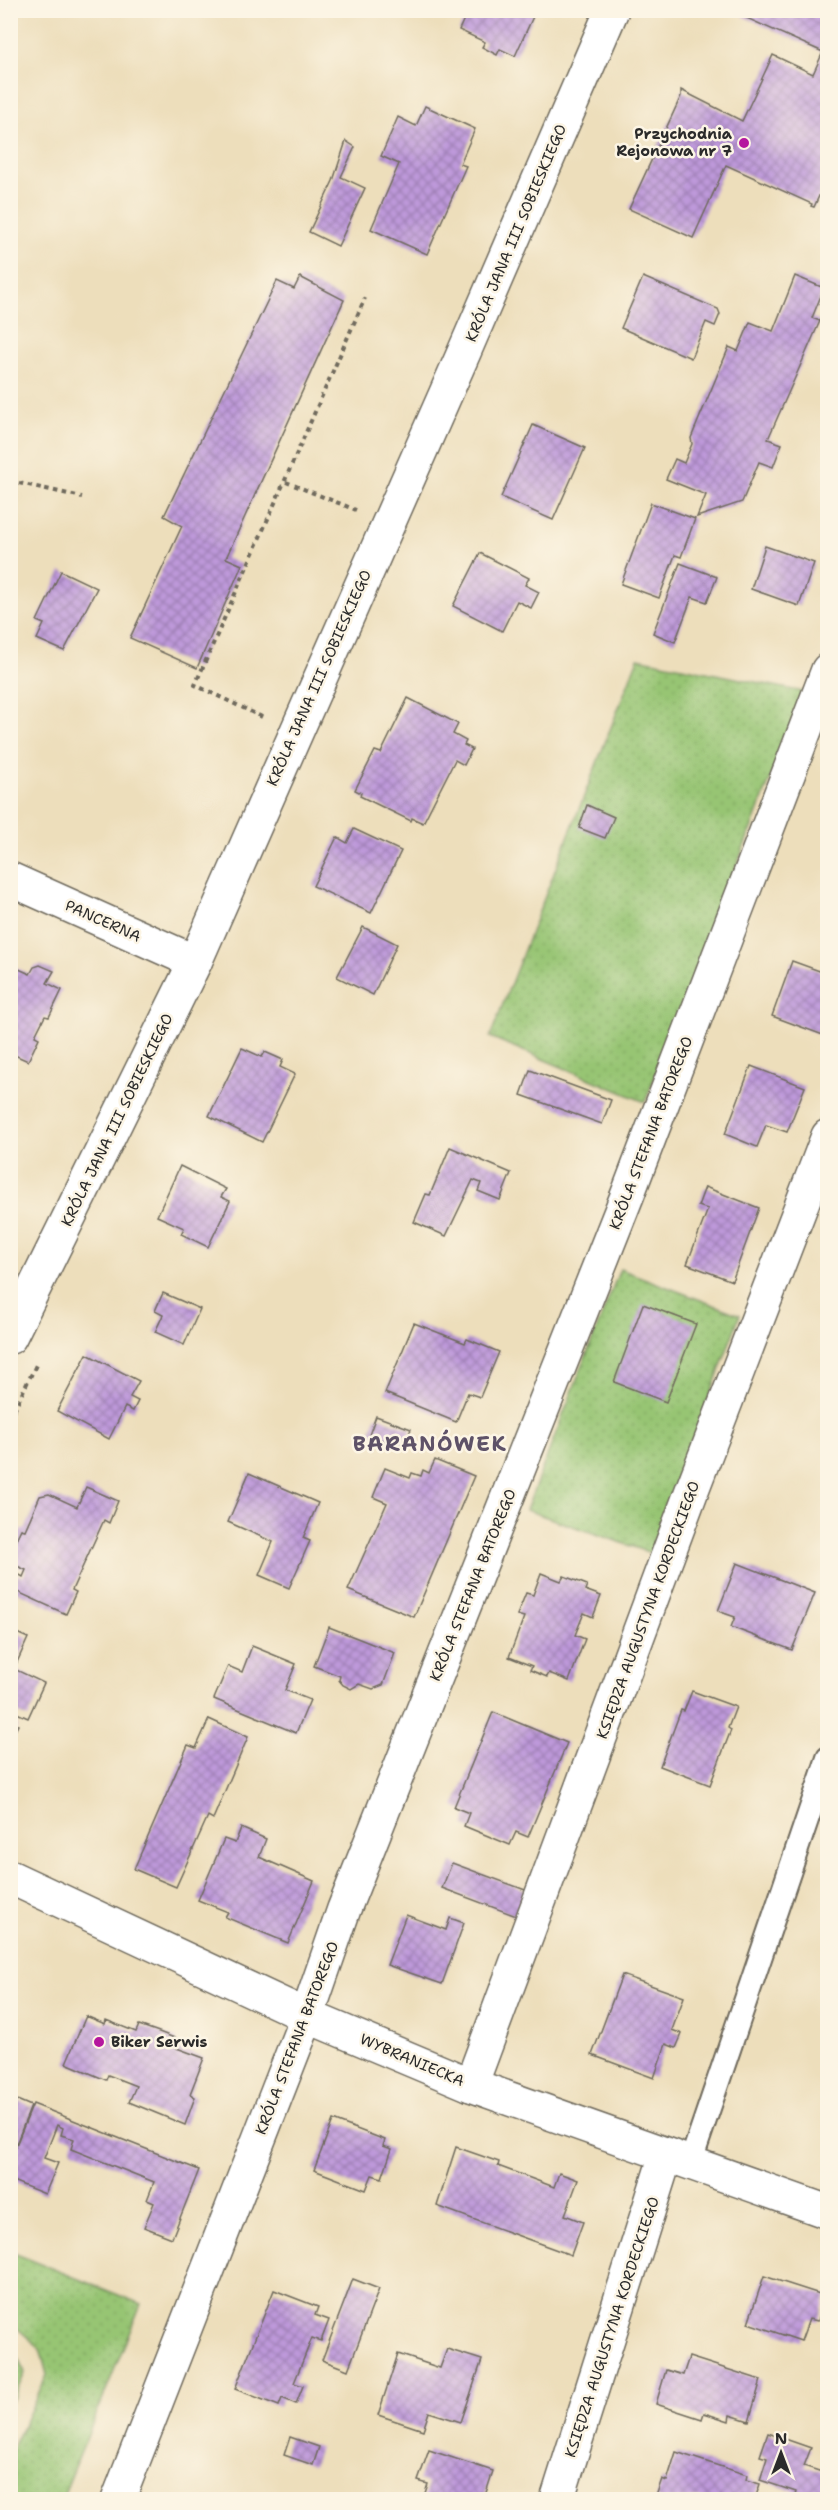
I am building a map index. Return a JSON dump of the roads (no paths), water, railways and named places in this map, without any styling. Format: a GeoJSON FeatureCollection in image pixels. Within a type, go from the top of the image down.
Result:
{"type":"FeatureCollection","features":[{"type":"Feature","properties":{"kind":"street","name":"KRÓLA JANA III SOBIESKIEGO"},"geometry":{"type":"LineString","coordinates":[[10,1337],[195,962],[470,339],[612,10]]}},
{"type":"Feature","properties":{"kind":"street","name":"KRÓLA STEFANA BATOREGO"},"geometry":{"type":"LineString","coordinates":[[118,2499],[307,2016],[345,1909],[631,1185],[828,670]]}},
{"type":"Feature","properties":{"kind":"street","name":"PANCERNA"},"geometry":{"type":"LineString","coordinates":[[10,879],[195,962]]}},
{"type":"Feature","properties":{"kind":"street","name":"KSIĘDZA AUGUSTYNA KORDECKIEGO"},"geometry":{"type":"LineString","coordinates":[[471,2085],[692,1490],[828,1136]]}},
{"type":"Feature","properties":{"kind":"street","name":"WYBRANIECKA"},"geometry":{"type":"LineString","coordinates":[[10,1877],[307,2016],[471,2085],[828,2212]]}},
{"type":"Feature","properties":{"kind":"street","name":"KSIĘDZA AUGUSTYNA KORDECKIEGO"},"geometry":{"type":"LineString","coordinates":[[557,2499],[678,2160]]}},
{"type":"Feature","properties":{"kind":"lane"},"geometry":{"type":"LineString","coordinates":[[678,2160],[828,1758]]}},
{"type":"Feature","properties":{"kind":"place","name":"Przychodnia Rejonowa nr 7"},"geometry":{"type":"Point","coordinates":[744,143]}},
{"type":"Feature","properties":{"kind":"place","name":"Biker Serwis"},"geometry":{"type":"Point","coordinates":[99,2042]}},
{"type":"Feature","properties":{"kind":"district","name":"BARANÓWEK"},"geometry":{"type":"Point","coordinates":[430,1444]}}]}
